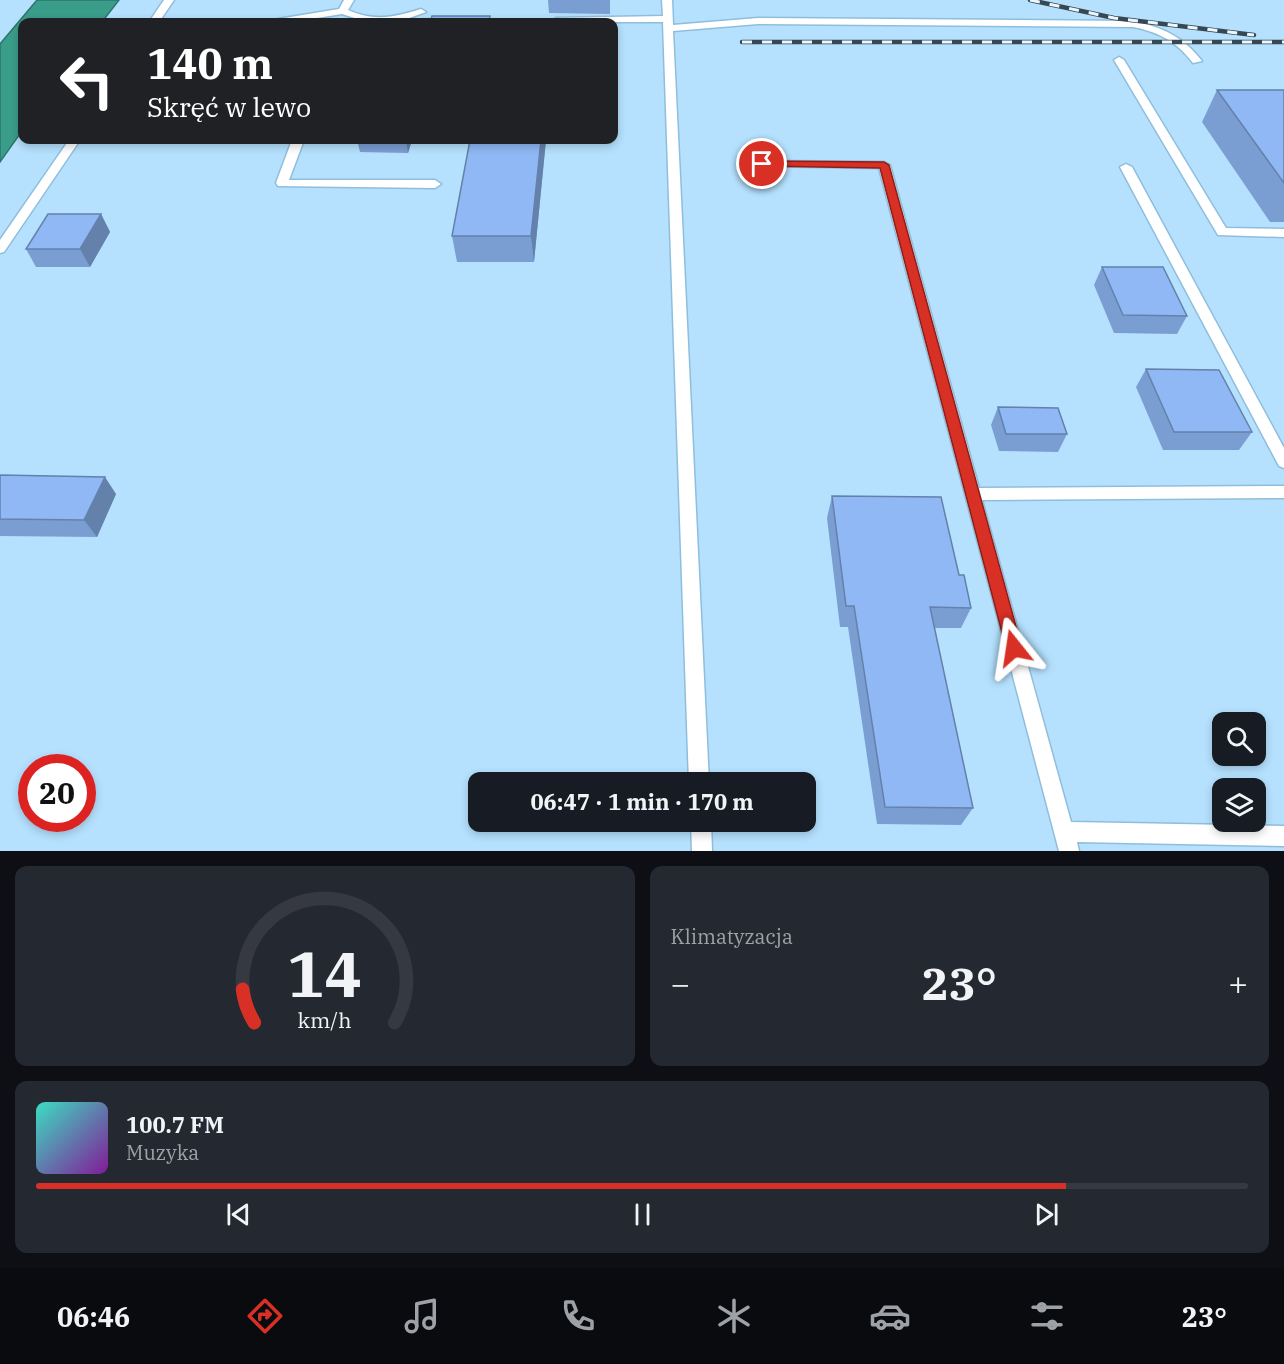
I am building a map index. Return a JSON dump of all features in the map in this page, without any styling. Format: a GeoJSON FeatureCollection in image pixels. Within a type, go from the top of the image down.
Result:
{"type":"FeatureCollection","features":[{"type":"Feature","properties":{"kind":"lane"},"geometry":{"type":"LineString","coordinates":[[157,18],[169,0]]}},
{"type":"Feature","properties":{"kind":"lane"},"geometry":{"type":"LineString","coordinates":[[343,11],[349,0]]}},
{"type":"Feature","properties":{"kind":"lane"},"geometry":{"type":"LineString","coordinates":[[667,0],[699,772]]}},
{"type":"Feature","properties":{"kind":"lane"},"geometry":{"type":"LineString","coordinates":[[407,18],[422,7],[418,18]]}},
{"type":"Feature","properties":{"kind":"lane"},"geometry":{"type":"LineString","coordinates":[[302,18],[343,11],[354,18]]}},
{"type":"Feature","properties":{"kind":"lane"},"geometry":{"type":"LineString","coordinates":[[618,22],[1133,24],[1156,28],[1177,38],[1197,61]]}},
{"type":"Feature","properties":{"kind":"lane"},"geometry":{"type":"LineString","coordinates":[[1119,60],[1222,232],[1284,232]]}},
{"type":"Feature","properties":{"kind":"lane"},"geometry":{"type":"LineString","coordinates":[[0,249],[72,144]]}},
{"type":"Feature","properties":{"kind":"lane"},"geometry":{"type":"LineString","coordinates":[[297,144],[282,183],[435,184]]}},
{"type":"Feature","properties":{"kind":"lane"},"geometry":{"type":"LineString","coordinates":[[762,164],[884,165],[1066,842],[1284,836]]}},
{"type":"Feature","properties":{"kind":"lane"},"geometry":{"type":"LineString","coordinates":[[1126,167],[1284,462]]}},
{"type":"Feature","properties":{"kind":"lane"},"geometry":{"type":"LineString","coordinates":[[973,494],[1284,492]]}},
{"type":"Feature","properties":{"kind":"lane"},"geometry":{"type":"LineString","coordinates":[[701,832],[702,851]]}},
{"type":"Feature","properties":{"kind":"shaded area"},"geometry":{"type":"Polygon","coordinates":[[[0,0],[1284,0],[1284,851],[0,851],[0,0]]]}},
{"type":"Feature","properties":{"kind":"shaded area"},"geometry":{"type":"Polygon","coordinates":[[[37,0],[119,0],[105,18],[22,18],[37,0]]]}},
{"type":"Feature","properties":{"kind":"shaded area"},"geometry":{"type":"Polygon","coordinates":[[[18,23],[18,137],[0,162],[0,44],[18,23]]]}},
{"type":"Feature","properties":{"kind":"building"},"geometry":{"type":"Polygon","coordinates":[[[432,16],[490,16],[490,18],[431,18],[432,16]]]}},
{"type":"Feature","properties":{"kind":"building"},"geometry":{"type":"Polygon","coordinates":[[[1217,90],[1284,90],[1284,183],[1217,90]]]}},
{"type":"Feature","properties":{"kind":"building"},"geometry":{"type":"Polygon","coordinates":[[[469,144],[541,144],[531,236],[452,236],[469,144]]]}},
{"type":"Feature","properties":{"kind":"building"},"geometry":{"type":"Polygon","coordinates":[[[48,214],[101,214],[80,249],[26,249],[48,214]]]}},
{"type":"Feature","properties":{"kind":"building"},"geometry":{"type":"Polygon","coordinates":[[[1102,267],[1163,267],[1187,316],[1123,315],[1102,267]]]}},
{"type":"Feature","properties":{"kind":"building"},"geometry":{"type":"Polygon","coordinates":[[[1146,369],[1219,370],[1252,432],[1174,432],[1146,369]]]}},
{"type":"Feature","properties":{"kind":"building"},"geometry":{"type":"Polygon","coordinates":[[[998,407],[1058,408],[1067,434],[1006,434],[998,407]]]}},
{"type":"Feature","properties":{"kind":"building"},"geometry":{"type":"Polygon","coordinates":[[[0,475],[105,477],[84,520],[0,519],[0,475]]]}},
{"type":"Feature","properties":{"kind":"building"},"geometry":{"type":"Polygon","coordinates":[[[832,496],[941,497],[959,575],[964,575],[971,608],[930,607],[973,808],[885,807],[854,606],[846,606],[832,496]]]}},
{"type":"Feature","properties":{"kind":"railway"},"geometry":{"type":"LineString","coordinates":[[1030,0],[1114,18],[1254,35]]}},
{"type":"Feature","properties":{"kind":"railway"},"geometry":{"type":"LineString","coordinates":[[742,42],[1284,42]]}},
{"type":"Feature","properties":{"kind":"route"},"geometry":{"type":"LineString","coordinates":[[762,164],[884,165],[1014,648]]}}]}
